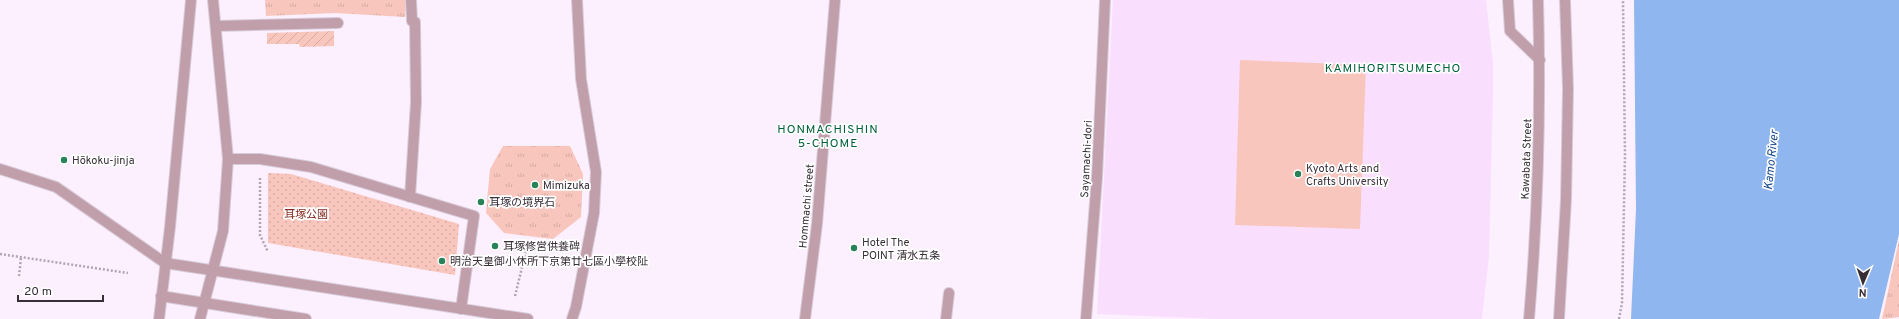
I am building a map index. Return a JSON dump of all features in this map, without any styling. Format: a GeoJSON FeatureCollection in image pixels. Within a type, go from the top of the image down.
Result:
{"type":"FeatureCollection","features":[{"type":"Feature","properties":{"kind":"street"},"geometry":{"type":"LineString","coordinates":[[159,319],[191,0]]}},
{"type":"Feature","properties":{"kind":"street"},"geometry":{"type":"LineString","coordinates":[[200,319],[223,231],[228,159],[213,0]]}},
{"type":"Feature","properties":{"kind":"street"},"geometry":{"type":"LineString","coordinates":[[410,197],[416,102],[415,22],[412,21],[411,0]]}},
{"type":"Feature","properties":{"kind":"street"},"geometry":{"type":"LineString","coordinates":[[572,319],[576,307],[594,214],[596,172],[581,79],[577,0]]}},
{"type":"Feature","properties":{"kind":"street","name":"Hommachi street"},"geometry":{"type":"LineString","coordinates":[[805,319],[817,224],[835,0]]}},
{"type":"Feature","properties":{"kind":"street","name":"Sayamachi-dori"},"geometry":{"type":"LineString","coordinates":[[1086,319],[1097,177],[1105,0]]}},
{"type":"Feature","properties":{"kind":"street"},"geometry":{"type":"LineString","coordinates":[[1508,0],[1510,31],[1540,60]]}},
{"type":"Feature","properties":{"kind":"street","name":"Kawabata Street"},"geometry":{"type":"LineString","coordinates":[[1530,319],[1534,261],[1540,60],[1538,0]]}},
{"type":"Feature","properties":{"kind":"street"},"geometry":{"type":"LineString","coordinates":[[1559,319],[1566,200],[1568,89],[1565,0]]}},
{"type":"Feature","properties":{"kind":"street"},"geometry":{"type":"LineString","coordinates":[[216,26],[338,23]]}},
{"type":"Feature","properties":{"kind":"street"},"geometry":{"type":"LineString","coordinates":[[228,159],[260,159],[311,167],[474,216],[461,309]]}},
{"type":"Feature","properties":{"kind":"street"},"geometry":{"type":"LineString","coordinates":[[0,170],[56,187],[165,262],[528,319]]}},
{"type":"Feature","properties":{"kind":"street"},"geometry":{"type":"LineString","coordinates":[[946,319],[949,293]]}},
{"type":"Feature","properties":{"kind":"street"},"geometry":{"type":"LineString","coordinates":[[162,296],[306,319]]}},
{"type":"Feature","properties":{"kind":"path"},"geometry":{"type":"LineString","coordinates":[[1619,319],[1622,303],[1625,155],[1623,0]]}},
{"type":"Feature","properties":{"kind":"path"},"geometry":{"type":"LineString","coordinates":[[260,159],[260,234],[268,252]]}},
{"type":"Feature","properties":{"kind":"path"},"geometry":{"type":"LineString","coordinates":[[515,296],[529,239]]}},
{"type":"Feature","properties":{"kind":"path"},"geometry":{"type":"LineString","coordinates":[[0,254],[128,273]]}},
{"type":"Feature","properties":{"kind":"path"},"geometry":{"type":"LineString","coordinates":[[19,276],[21,258]]}},
{"type":"Feature","properties":{"kind":"shaded area","name":"Kyoto Arts and Crafts University"},"geometry":{"type":"Polygon","coordinates":[[[1113,0],[1486,0],[1493,63],[1493,92],[1489,256],[1482,319],[1221,319],[1097,314],[1113,0]]]}},
{"type":"Feature","properties":{"kind":"green space"},"geometry":{"type":"Polygon","coordinates":[[[265,0],[406,0],[405,17],[335,13],[266,16],[265,0]]]}},
{"type":"Feature","properties":{"kind":"green space"},"geometry":{"type":"Polygon","coordinates":[[[334,31],[334,46],[300,47],[299,44],[267,44],[267,33],[334,31]]]}},
{"type":"Feature","properties":{"kind":"green space"},"geometry":{"type":"Polygon","coordinates":[[[1240,60],[1366,65],[1360,229],[1235,225],[1240,60]]]}},
{"type":"Feature","properties":{"kind":"green space"},"geometry":{"type":"Polygon","coordinates":[[[503,146],[570,146],[583,174],[581,217],[553,239],[504,233],[486,213],[490,169],[503,146]]]}},
{"type":"Feature","properties":{"kind":"green space","name":"耳塚公園"},"geometry":{"type":"Polygon","coordinates":[[[268,173],[291,174],[459,224],[455,275],[268,243],[268,173]]]}},
{"type":"Feature","properties":{"kind":"green space"},"geometry":{"type":"Polygon","coordinates":[[[1899,240],[1899,317],[1882,319],[1899,240]]]}},
{"type":"Feature","properties":{"kind":"water","name":"Kamo River"},"geometry":{"type":"Polygon","coordinates":[[[1634,0],[1899,0],[1899,234],[1879,319],[1631,319],[1636,209],[1634,0]]]}},
{"type":"Feature","properties":{"kind":"place","name":"Hōkoku-jinja"},"geometry":{"type":"Point","coordinates":[64,160]}},
{"type":"Feature","properties":{"kind":"place","name":"Kyoto Arts and Crafts University"},"geometry":{"type":"Point","coordinates":[1298,174]}},
{"type":"Feature","properties":{"kind":"place","name":"Mimizuka"},"geometry":{"type":"Point","coordinates":[535,185]}},
{"type":"Feature","properties":{"kind":"place","name":"耳塚の境界石"},"geometry":{"type":"Point","coordinates":[481,202]}},
{"type":"Feature","properties":{"kind":"place","name":"耳塚修営供養碑"},"geometry":{"type":"Point","coordinates":[495,246]}},
{"type":"Feature","properties":{"kind":"place","name":"Hotel The POINT 清水五条"},"geometry":{"type":"Point","coordinates":[854,248]}},
{"type":"Feature","properties":{"kind":"place","name":"明治天皇御小休所下京第廿七區小學校阯"},"geometry":{"type":"Point","coordinates":[442,261]}},
{"type":"Feature","properties":{"kind":"district","name":"KAMIHORITSUMECHO"},"geometry":{"type":"Point","coordinates":[1393,68]}},
{"type":"Feature","properties":{"kind":"district","name":"HONMACHISHIN 5-CHOME"},"geometry":{"type":"Point","coordinates":[828,136]}}]}
